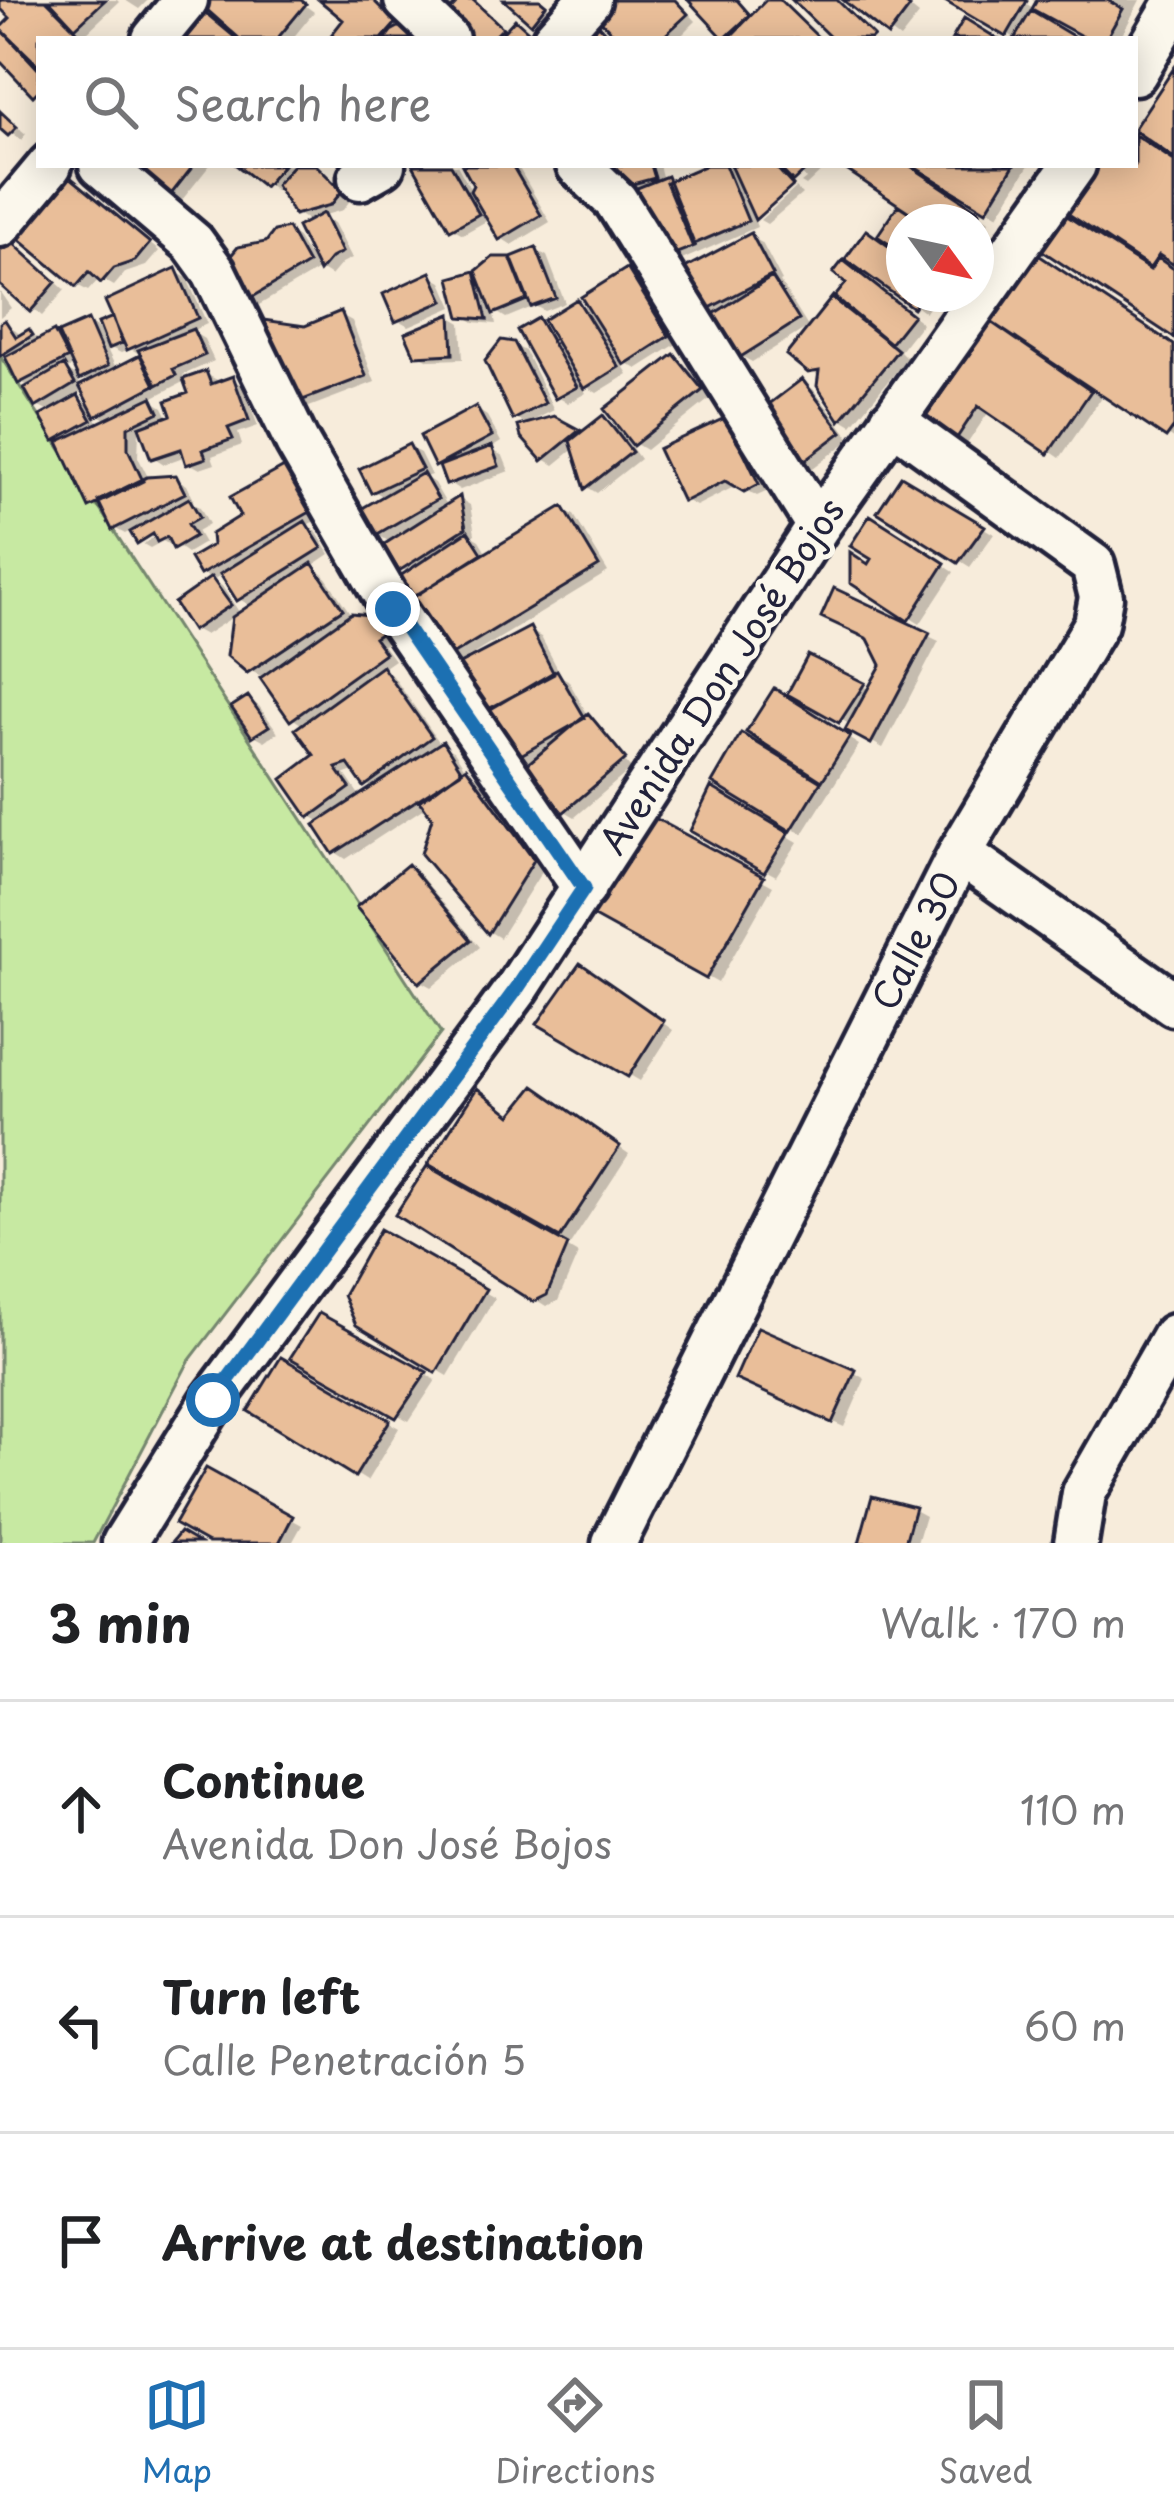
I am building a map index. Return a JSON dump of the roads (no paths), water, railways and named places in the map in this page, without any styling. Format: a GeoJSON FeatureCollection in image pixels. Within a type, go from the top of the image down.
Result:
{"type":"FeatureCollection","features":[{"type":"Feature","properties":{"kind":"street"},"geometry":{"type":"LineString","coordinates":[[157,36],[187,0]]}},
{"type":"Feature","properties":{"kind":"street"},"geometry":{"type":"LineString","coordinates":[[406,0],[444,36]]}},
{"type":"Feature","properties":{"kind":"street"},"geometry":{"type":"LineString","coordinates":[[557,36],[589,0]]}},
{"type":"Feature","properties":{"kind":"street"},"geometry":{"type":"LineString","coordinates":[[1138,68],[1174,7]]}},
{"type":"Feature","properties":{"kind":"street"},"geometry":{"type":"LineString","coordinates":[[0,225],[48,168]]}},
{"type":"Feature","properties":{"kind":"street"},"geometry":{"type":"LineString","coordinates":[[105,168],[193,243],[214,272],[297,442],[393,609],[584,888]]}},
{"type":"Feature","properties":{"kind":"street"},"geometry":{"type":"LineString","coordinates":[[581,168],[616,201],[818,526]]}},
{"type":"Feature","properties":{"kind":"street","name":"Avenida Don José Bojos"},"geometry":{"type":"LineString","coordinates":[[124,1543],[213,1400],[518,987],[818,526],[1072,168]]}},
{"type":"Feature","properties":{"kind":"street","name":"Calle 30"},"geometry":{"type":"LineString","coordinates":[[614,1543],[960,854],[1096,624],[1101,597],[1093,565],[892,420]]}},
{"type":"Feature","properties":{"kind":"street"},"geometry":{"type":"LineString","coordinates":[[960,854],[1174,1004]]}},
{"type":"Feature","properties":{"kind":"street"},"geometry":{"type":"LineString","coordinates":[[1076,1543],[1084,1493],[1174,1336]]}}]}
